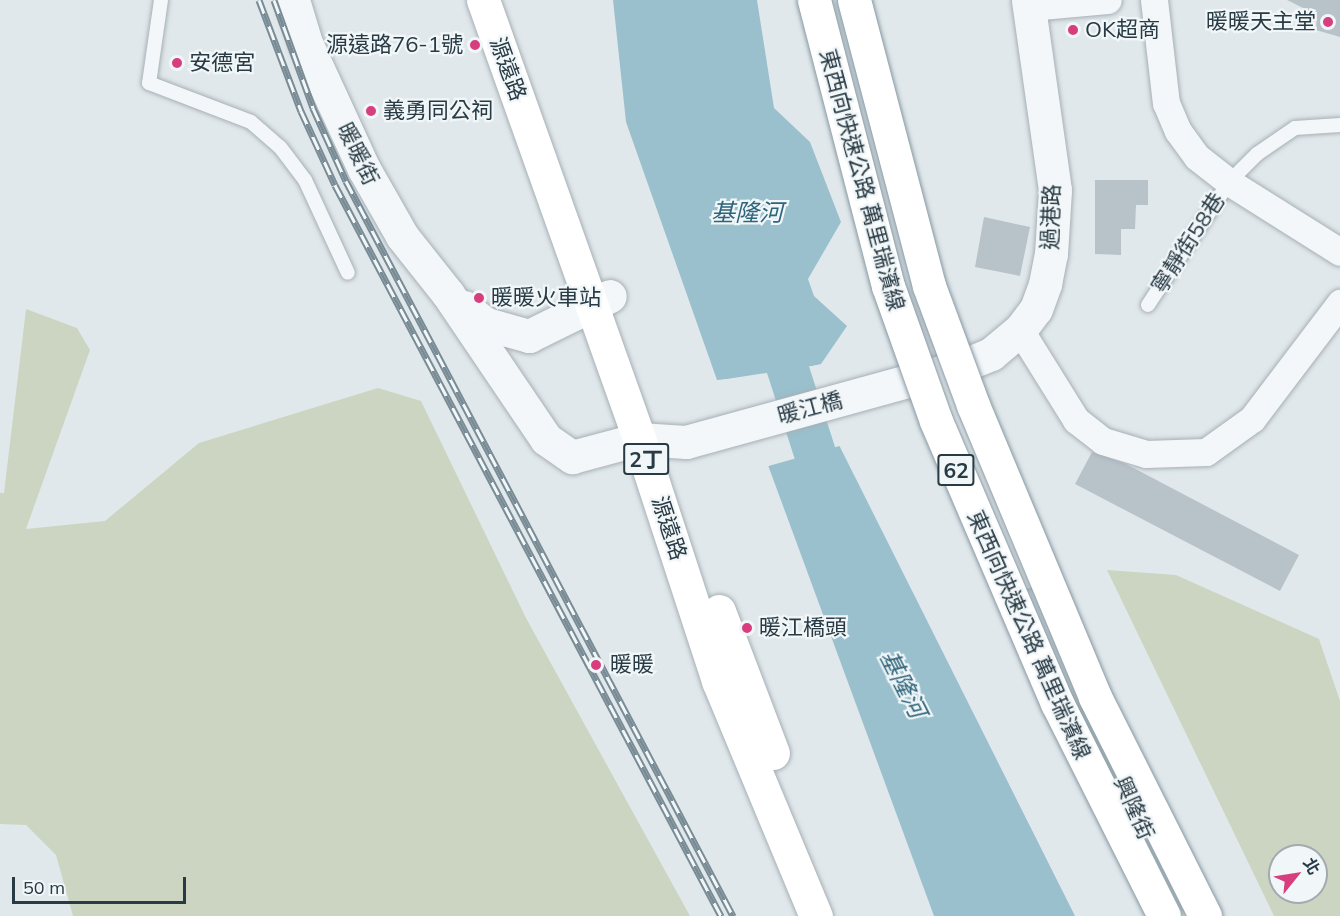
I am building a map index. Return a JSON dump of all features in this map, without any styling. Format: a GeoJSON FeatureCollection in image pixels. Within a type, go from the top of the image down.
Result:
{"type":"FeatureCollection","features":[{"type":"Feature","properties":{"kind":"main road","name":"源遠路"},"geometry":{"type":"LineString","coordinates":[[483,0],[601,300],[662,440],[741,675],[840,916]]}},
{"type":"Feature","properties":{"kind":"main road","name":"源遠路"},"geometry":{"type":"LineString","coordinates":[[507,0],[601,300]]}},
{"type":"Feature","properties":{"kind":"main road","name":"東西向快速公路 萬里瑞濱線"},"geometry":{"type":"LineString","coordinates":[[814,0],[888,286],[936,421],[1057,704],[1164,916]]}},
{"type":"Feature","properties":{"kind":"main road","name":"東西向快速公路 萬里瑞濱線"},"geometry":{"type":"LineString","coordinates":[[854,0],[929,286],[973,405],[1095,697],[1205,916]]}},
{"type":"Feature","properties":{"kind":"main road","name":"源遠路"},"geometry":{"type":"LineString","coordinates":[[662,440],[718,681],[816,916]]}},
{"type":"Feature","properties":{"kind":"street","name":"暖暖街"},"geometry":{"type":"LineString","coordinates":[[293,0],[306,43],[364,169],[402,236],[447,294],[546,439],[561,452],[580,455],[662,440]]}},
{"type":"Feature","properties":{"kind":"street"},"geometry":{"type":"LineString","coordinates":[[1029,3],[1108,0]]}},
{"type":"Feature","properties":{"kind":"street"},"geometry":{"type":"LineString","coordinates":[[1155,0],[1166,103],[1178,131],[1197,157],[1229,182],[1340,252]]}},
{"type":"Feature","properties":{"kind":"street","name":"過港路"},"geometry":{"type":"LineString","coordinates":[[934,374],[991,354],[1020,330],[1036,309],[1045,284],[1051,254],[1055,190],[1029,3]]}},
{"type":"Feature","properties":{"kind":"street","name":"暖暖街"},"geometry":{"type":"LineString","coordinates":[[447,294],[486,324],[529,336],[601,300]]}},
{"type":"Feature","properties":{"kind":"street"},"geometry":{"type":"LineString","coordinates":[[1020,330],[1076,420],[1103,441],[1146,454],[1206,452],[1252,419],[1340,303]]}},
{"type":"Feature","properties":{"kind":"street","name":"暖江橋"},"geometry":{"type":"LineString","coordinates":[[662,440],[934,374]]}},
{"type":"Feature","properties":{"kind":"street","name":"興隆街"},"geometry":{"type":"LineString","coordinates":[[934,374],[1182,916]]}},
{"type":"Feature","properties":{"kind":"lane"},"geometry":{"type":"LineString","coordinates":[[161,0],[149,83],[251,122],[280,147],[305,180],[348,273]]}},
{"type":"Feature","properties":{"kind":"lane","name":"寧靜街58巷"},"geometry":{"type":"LineString","coordinates":[[1148,305],[1229,182],[1257,154],[1295,128],[1340,125]]}},
{"type":"Feature","properties":{"kind":"green space"},"geometry":{"type":"Polygon","coordinates":[[[26,309],[77,328],[90,350],[26,529],[105,521],[199,443],[378,388],[421,401],[526,618],[690,916],[73,916],[56,855],[26,825],[0,824],[0,493],[4,493],[26,309]]]}},
{"type":"Feature","properties":{"kind":"green space"},"geometry":{"type":"Polygon","coordinates":[[[1107,570],[1176,575],[1319,639],[1340,701],[1340,916],[1274,916],[1268,904],[1328,904],[1328,844],[1268,844],[1268,904],[1107,570]]]}},
{"type":"Feature","properties":{"kind":"water","name":"基隆河"},"geometry":{"type":"Polygon","coordinates":[[[613,0],[757,0],[774,108],[810,142],[841,222],[808,279],[814,296],[847,326],[821,364],[769,376],[717,380],[626,122],[613,0]]]}},
{"type":"Feature","properties":{"kind":"water"},"geometry":{"type":"Polygon","coordinates":[[[837,441],[1075,916],[934,916],[765,457],[837,441]]]}},
{"type":"Feature","properties":{"kind":"pier"},"geometry":{"type":"Polygon","coordinates":[[[825,364],[769,379],[714,381],[825,364]]]}},
{"type":"Feature","properties":{"kind":"pier"},"geometry":{"type":"Polygon","coordinates":[[[837,438],[843,445],[765,467],[762,457],[837,438]]]}},
{"type":"Feature","properties":{"kind":"building","name":"暖暖天主堂"},"geometry":{"type":"Polygon","coordinates":[[[1287,0],[1340,0],[1340,37],[1316,30],[1317,15],[1287,0]]]}},
{"type":"Feature","properties":{"kind":"building"},"geometry":{"type":"Polygon","coordinates":[[[1095,180],[1148,180],[1148,205],[1136,205],[1135,229],[1121,229],[1121,255],[1095,254],[1095,180]]]}},
{"type":"Feature","properties":{"kind":"building"},"geometry":{"type":"Polygon","coordinates":[[[984,217],[1030,227],[1020,276],[975,267],[984,217]]]}},
{"type":"Feature","properties":{"kind":"building"},"geometry":{"type":"Polygon","coordinates":[[[1092,452],[1126,464],[1299,555],[1280,591],[1075,484],[1092,452]]]}},
{"type":"Feature","properties":{"kind":"waterway","name":"基隆河"},"geometry":{"type":"LineString","coordinates":[[771,317],[830,500]]}},
{"type":"Feature","properties":{"kind":"railway"},"geometry":{"type":"LineString","coordinates":[[259,0],[301,111],[335,185],[721,916]]}},
{"type":"Feature","properties":{"kind":"railway"},"geometry":{"type":"LineString","coordinates":[[274,0],[313,108],[346,181],[733,916]]}},
{"type":"Feature","properties":{"kind":"place","name":"暖暖天主堂"},"geometry":{"type":"Point","coordinates":[1328,22]}},
{"type":"Feature","properties":{"kind":"place","name":"OK超商"},"geometry":{"type":"Point","coordinates":[1073,30]}},
{"type":"Feature","properties":{"kind":"place","name":"源遠路76-1號"},"geometry":{"type":"Point","coordinates":[475,45]}},
{"type":"Feature","properties":{"kind":"place","name":"安德宮"},"geometry":{"type":"Point","coordinates":[177,63]}},
{"type":"Feature","properties":{"kind":"place","name":"義勇同公祠"},"geometry":{"type":"Point","coordinates":[371,111]}},
{"type":"Feature","properties":{"kind":"place","name":"暖暖火車站"},"geometry":{"type":"Point","coordinates":[479,298]}},
{"type":"Feature","properties":{"kind":"place","name":"暖江橋頭"},"geometry":{"type":"Point","coordinates":[747,628]}},
{"type":"Feature","properties":{"kind":"place","name":"暖暖"},"geometry":{"type":"Point","coordinates":[596,665]}}]}
